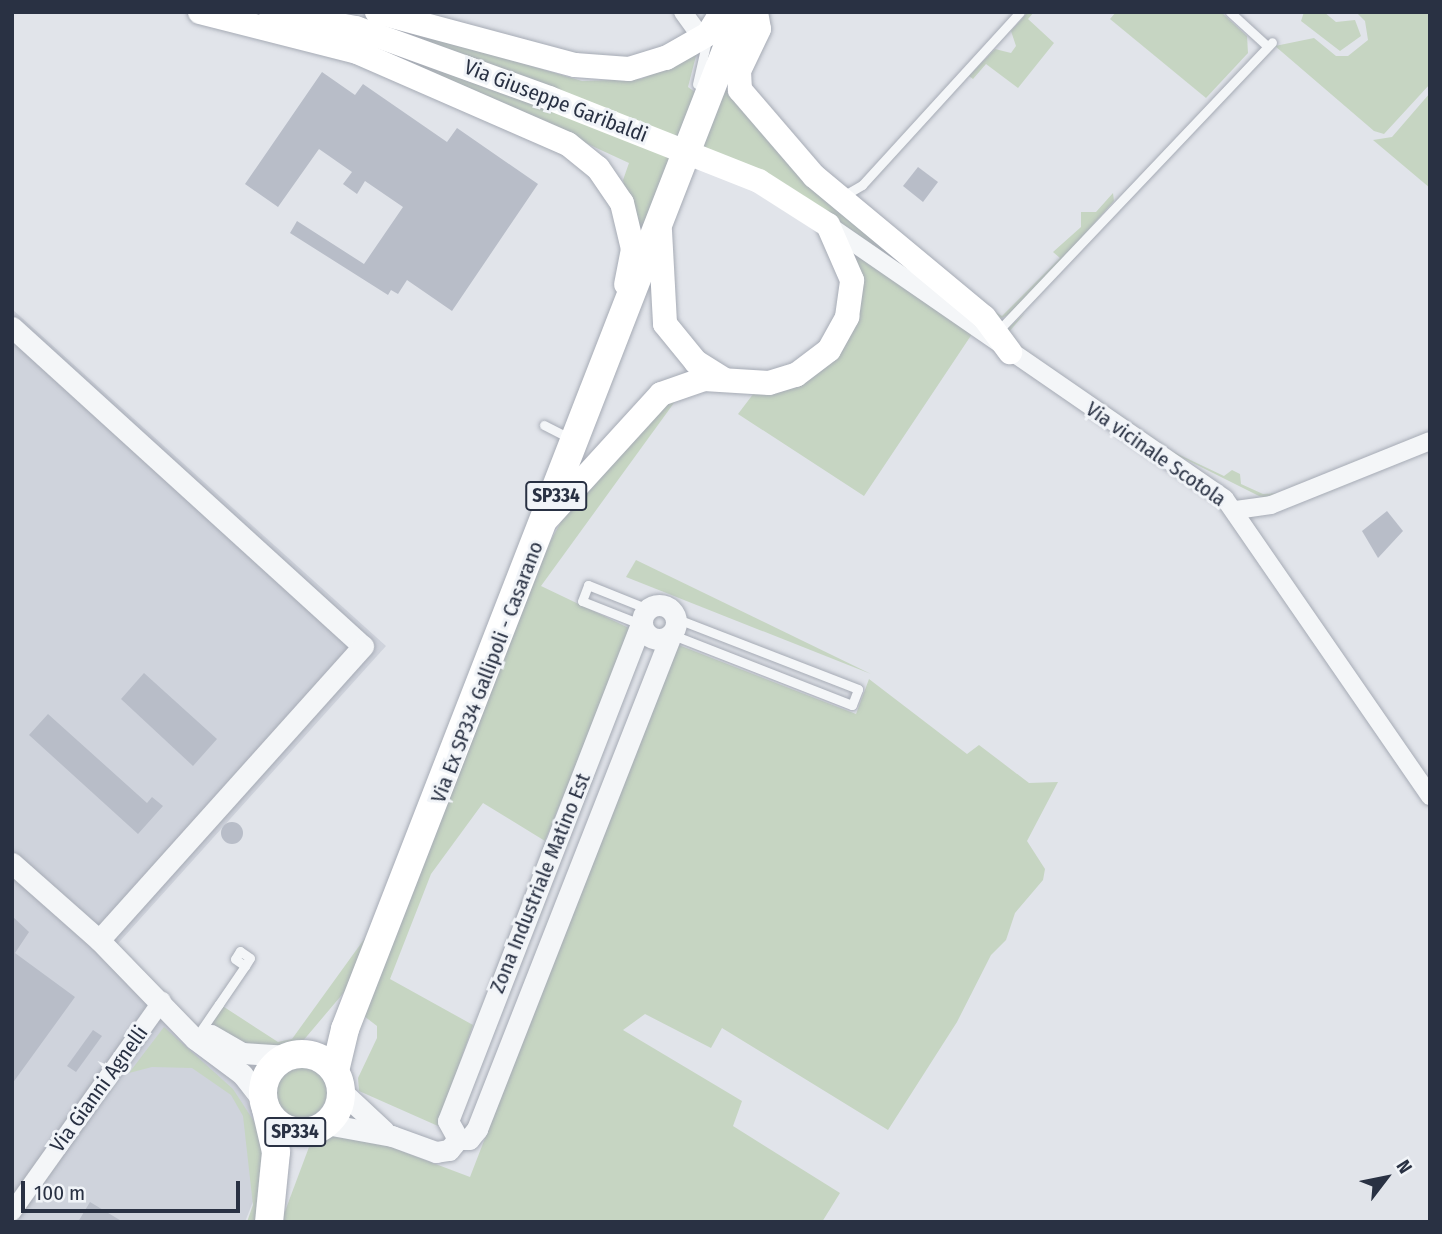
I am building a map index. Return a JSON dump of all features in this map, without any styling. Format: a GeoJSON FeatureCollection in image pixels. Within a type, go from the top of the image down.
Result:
{"type":"FeatureCollection","features":[{"type":"Feature","properties":{"kind":"main road"},"geometry":{"type":"LineString","coordinates":[[201,12],[367,56],[548,134],[588,158],[607,179],[630,228],[631,269],[617,311],[617,331]]}},
{"type":"Feature","properties":{"kind":"main road","name":"Via Giuseppe Garibaldi"},"geometry":{"type":"LineString","coordinates":[[271,12],[356,28],[549,98],[759,180],[828,225]]}},
{"type":"Feature","properties":{"kind":"main road"},"geometry":{"type":"LineString","coordinates":[[377,12],[602,69],[629,69],[666,58],[704,34],[722,12]]}},
{"type":"Feature","properties":{"kind":"main road","name":"Via Ex SP334 Gallipoli - Casarano"},"geometry":{"type":"LineString","coordinates":[[338,1081],[366,977],[547,519],[617,331],[660,230],[741,12]]}},
{"type":"Feature","properties":{"kind":"main road"},"geometry":{"type":"LineString","coordinates":[[756,12],[759,29],[739,71],[740,90],[839,199],[1004,341]]}},
{"type":"Feature","properties":{"kind":"main road"},"geometry":{"type":"LineString","coordinates":[[547,519],[660,394],[676,385],[723,379],[769,383],[796,375],[841,335],[852,280],[828,225]]}},
{"type":"Feature","properties":{"kind":"main road"},"geometry":{"type":"LineString","coordinates":[[660,230],[665,324],[696,362],[723,379]]}},
{"type":"Feature","properties":{"kind":"main road","name":"Via Ex SP334 Gallipoli - Casarano"},"geometry":{"type":"LineString","coordinates":[[293,1055],[325,1031],[366,977]]}},
{"type":"Feature","properties":{"kind":"main road"},"geometry":{"type":"LineString","coordinates":[[293,1055],[319,1057],[338,1081]]}},
{"type":"Feature","properties":{"kind":"main road","name":"SP334"},"geometry":{"type":"LineString","coordinates":[[269,1222],[276,1152],[264,1105],[266,1076],[293,1055]]}},
{"type":"Feature","properties":{"kind":"main road","name":"SP334"},"geometry":{"type":"LineString","coordinates":[[269,1222],[299,1146],[337,1111],[338,1081]]}},
{"type":"Feature","properties":{"kind":"main road","name":"SP334"},"geometry":{"type":"LineString","coordinates":[[264,1105],[284,1129],[321,1127]]}},
{"type":"Feature","properties":{"kind":"street"},"geometry":{"type":"LineString","coordinates":[[683,12],[704,34]]}},
{"type":"Feature","properties":{"kind":"street","name":"Via vicinale Scotola"},"geometry":{"type":"LineString","coordinates":[[828,225],[1004,341],[1188,471],[1236,510],[1430,796]]}},
{"type":"Feature","properties":{"kind":"street"},"geometry":{"type":"LineString","coordinates":[[12,327],[363,646],[99,940]]}},
{"type":"Feature","properties":{"kind":"street"},"geometry":{"type":"LineString","coordinates":[[1236,510],[1271,505],[1430,441]]}},
{"type":"Feature","properties":{"kind":"street"},"geometry":{"type":"LineString","coordinates":[[664,606],[673,626],[656,640],[645,616],[664,606]]}},
{"type":"Feature","properties":{"kind":"street","name":"Zona Industriale Matino Est"},"geometry":{"type":"LineString","coordinates":[[458,1139],[448,1121],[645,616]]}},
{"type":"Feature","properties":{"kind":"street","name":"Zona Industriale Matino Est"},"geometry":{"type":"LineString","coordinates":[[321,1127],[392,1136],[440,1152],[458,1139],[475,1134],[673,626]]}},
{"type":"Feature","properties":{"kind":"street"},"geometry":{"type":"LineString","coordinates":[[585,770],[612,782]]}},
{"type":"Feature","properties":{"kind":"street"},"geometry":{"type":"LineString","coordinates":[[12,863],[242,1074],[264,1105]]}},
{"type":"Feature","properties":{"kind":"street"},"geometry":{"type":"LineString","coordinates":[[500,985],[530,997]]}},
{"type":"Feature","properties":{"kind":"street","name":"Via Gianni Agnelli"},"geometry":{"type":"LineString","coordinates":[[12,1212],[164,1002]]}},
{"type":"Feature","properties":{"kind":"street"},"geometry":{"type":"LineString","coordinates":[[199,1034],[242,1053],[293,1055]]}},
{"type":"Feature","properties":{"kind":"street","name":"Zona Industriale Matino Est"},"geometry":{"type":"LineString","coordinates":[[338,1081],[392,1136]]}},
{"type":"Feature","properties":{"kind":"lane"},"geometry":{"type":"LineString","coordinates":[[839,199],[862,186],[1020,12]]}},
{"type":"Feature","properties":{"kind":"lane"},"geometry":{"type":"LineString","coordinates":[[1004,341],[1268,43],[1230,12]]}},
{"type":"Feature","properties":{"kind":"lane"},"geometry":{"type":"LineString","coordinates":[[697,84],[704,34]]}},
{"type":"Feature","properties":{"kind":"lane"},"geometry":{"type":"LineString","coordinates":[[544,425],[576,441]]}},
{"type":"Feature","properties":{"kind":"lane"},"geometry":{"type":"LineString","coordinates":[[588,585],[645,616],[582,601],[588,585]]}},
{"type":"Feature","properties":{"kind":"lane"},"geometry":{"type":"LineString","coordinates":[[673,626],[858,690],[852,705],[673,626]]}},
{"type":"Feature","properties":{"kind":"lane"},"geometry":{"type":"LineString","coordinates":[[199,1034],[245,966]]}},
{"type":"Feature","properties":{"kind":"shaded area"},"geometry":{"type":"Polygon","coordinates":[[[12,309],[386,646],[103,960],[240,1088],[259,1122],[261,1181],[245,1222],[12,1222],[12,309]]]}},
{"type":"Feature","properties":{"kind":"green space"},"geometry":{"type":"Polygon","coordinates":[[[311,12],[377,20],[582,81],[641,79],[697,52],[688,87],[699,95],[682,140],[311,12]]]}},
{"type":"Feature","properties":{"kind":"green space"},"geometry":{"type":"Polygon","coordinates":[[[1028,12],[1034,12],[1028,19],[1054,43],[1018,88],[986,64],[973,79],[969,76],[995,49],[1011,53],[1016,46],[1011,31],[1028,12]]]}},
{"type":"Feature","properties":{"kind":"green space"},"geometry":{"type":"Polygon","coordinates":[[[1116,12],[1221,12],[1247,36],[1248,53],[1206,98],[1110,19],[1116,12]]]}},
{"type":"Feature","properties":{"kind":"green space"},"geometry":{"type":"Polygon","coordinates":[[[1304,12],[1324,12],[1336,22],[1355,20],[1361,36],[1340,51],[1301,21],[1304,12]]]}},
{"type":"Feature","properties":{"kind":"green space"},"geometry":{"type":"Polygon","coordinates":[[[1356,12],[1430,12],[1430,84],[1384,134],[1374,131],[1275,46],[1314,38],[1336,56],[1348,56],[1368,40],[1365,21],[1356,12]]]}},
{"type":"Feature","properties":{"kind":"green space"},"geometry":{"type":"Polygon","coordinates":[[[343,31],[676,154],[640,253],[623,180],[629,163],[343,31]]]}},
{"type":"Feature","properties":{"kind":"green space"},"geometry":{"type":"Polygon","coordinates":[[[726,82],[988,325],[702,148],[726,82]]]}},
{"type":"Feature","properties":{"kind":"green space"},"geometry":{"type":"Polygon","coordinates":[[[1430,93],[1430,188],[1373,140],[1392,137],[1430,93]]]}},
{"type":"Feature","properties":{"kind":"green space"},"geometry":{"type":"Polygon","coordinates":[[[1113,193],[1114,201],[1013,312],[1002,318],[988,314],[865,215],[857,205],[967,295],[1002,316],[1060,258],[1053,252],[1081,227],[1081,212],[1096,212],[1113,193]]]}},
{"type":"Feature","properties":{"kind":"green space"},"geometry":{"type":"Polygon","coordinates":[[[851,249],[972,334],[864,496],[738,414],[757,389],[828,361],[851,249]]]}},
{"type":"Feature","properties":{"kind":"green space"},"geometry":{"type":"Polygon","coordinates":[[[1025,313],[1009,332],[1014,341],[1058,375],[1011,340],[1006,330],[1025,313]]]}},
{"type":"Feature","properties":{"kind":"green space"},"geometry":{"type":"Polygon","coordinates":[[[1062,379],[1165,448],[1224,476],[1232,470],[1240,474],[1241,484],[1263,494],[1279,493],[1430,434],[1267,498],[1135,434],[1062,379]]]}},
{"type":"Feature","properties":{"kind":"green space"},"geometry":{"type":"Polygon","coordinates":[[[679,396],[541,586],[631,629],[545,841],[483,803],[431,874],[390,979],[473,1025],[438,1126],[359,1091],[358,1078],[377,1038],[377,1026],[364,1016],[549,544],[570,505],[657,403],[679,396]]]}},
{"type":"Feature","properties":{"kind":"green space"},"geometry":{"type":"Polygon","coordinates":[[[636,560],[871,674],[626,577],[636,560]]]}},
{"type":"Feature","properties":{"kind":"green space"},"geometry":{"type":"Polygon","coordinates":[[[676,644],[856,714],[869,679],[967,754],[979,745],[1029,783],[1058,782],[1027,841],[1045,869],[1043,880],[1015,913],[1006,940],[991,955],[957,1022],[888,1130],[722,1028],[711,1048],[645,1014],[623,1030],[742,1101],[733,1126],[840,1193],[822,1222],[281,1222],[312,1139],[332,1132],[356,1134],[470,1177],[676,644]]]}},
{"type":"Feature","properties":{"kind":"green space"},"geometry":{"type":"Polygon","coordinates":[[[365,938],[369,942],[346,990],[302,1042],[269,1052],[229,1037],[212,1024],[221,1005],[278,1042],[292,1039],[365,938]]]}},
{"type":"Feature","properties":{"kind":"green space"},"geometry":{"type":"Polygon","coordinates":[[[164,1027],[233,1089],[257,1126],[265,1166],[258,1222],[247,1222],[253,1205],[243,1116],[231,1095],[192,1068],[152,1067],[129,1073],[164,1027]]]}},
{"type":"Feature","properties":{"kind":"green space"},"geometry":{"type":"Polygon","coordinates":[[[301,1066],[320,1073],[327,1092],[320,1111],[301,1118],[282,1111],[275,1092],[282,1073],[301,1066]]]}},
{"type":"Feature","properties":{"kind":"building"},"geometry":{"type":"Polygon","coordinates":[[[322,72],[355,95],[363,84],[447,142],[457,128],[538,184],[452,311],[407,280],[398,294],[391,290],[388,295],[290,233],[297,221],[364,264],[403,207],[365,181],[357,194],[343,184],[352,172],[319,149],[278,207],[245,184],[322,72]]]}},
{"type":"Feature","properties":{"kind":"building"},"geometry":{"type":"Polygon","coordinates":[[[918,167],[938,182],[923,202],[903,186],[918,167]]]}},
{"type":"Feature","properties":{"kind":"building"},"geometry":{"type":"Polygon","coordinates":[[[1387,511],[1403,531],[1378,558],[1362,531],[1387,511]]]}},
{"type":"Feature","properties":{"kind":"building"},"geometry":{"type":"Polygon","coordinates":[[[144,673],[217,739],[193,766],[121,699],[144,673]]]}},
{"type":"Feature","properties":{"kind":"building"},"geometry":{"type":"Polygon","coordinates":[[[48,714],[147,803],[152,797],[163,806],[138,834],[29,735],[48,714]]]}},
{"type":"Feature","properties":{"kind":"building"},"geometry":{"type":"Polygon","coordinates":[[[232,822],[240,825],[243,833],[240,841],[232,844],[224,841],[221,833],[224,825],[232,822]]]}},
{"type":"Feature","properties":{"kind":"building"},"geometry":{"type":"Polygon","coordinates":[[[12,916],[29,932],[15,953],[75,997],[12,1084],[12,916]]]}},
{"type":"Feature","properties":{"kind":"building"},"geometry":{"type":"Polygon","coordinates":[[[93,1030],[102,1036],[76,1072],[67,1066],[93,1030]]]}},
{"type":"Feature","properties":{"kind":"building"},"geometry":{"type":"Polygon","coordinates":[[[90,1202],[123,1222],[78,1222],[90,1202]]]}}]}
